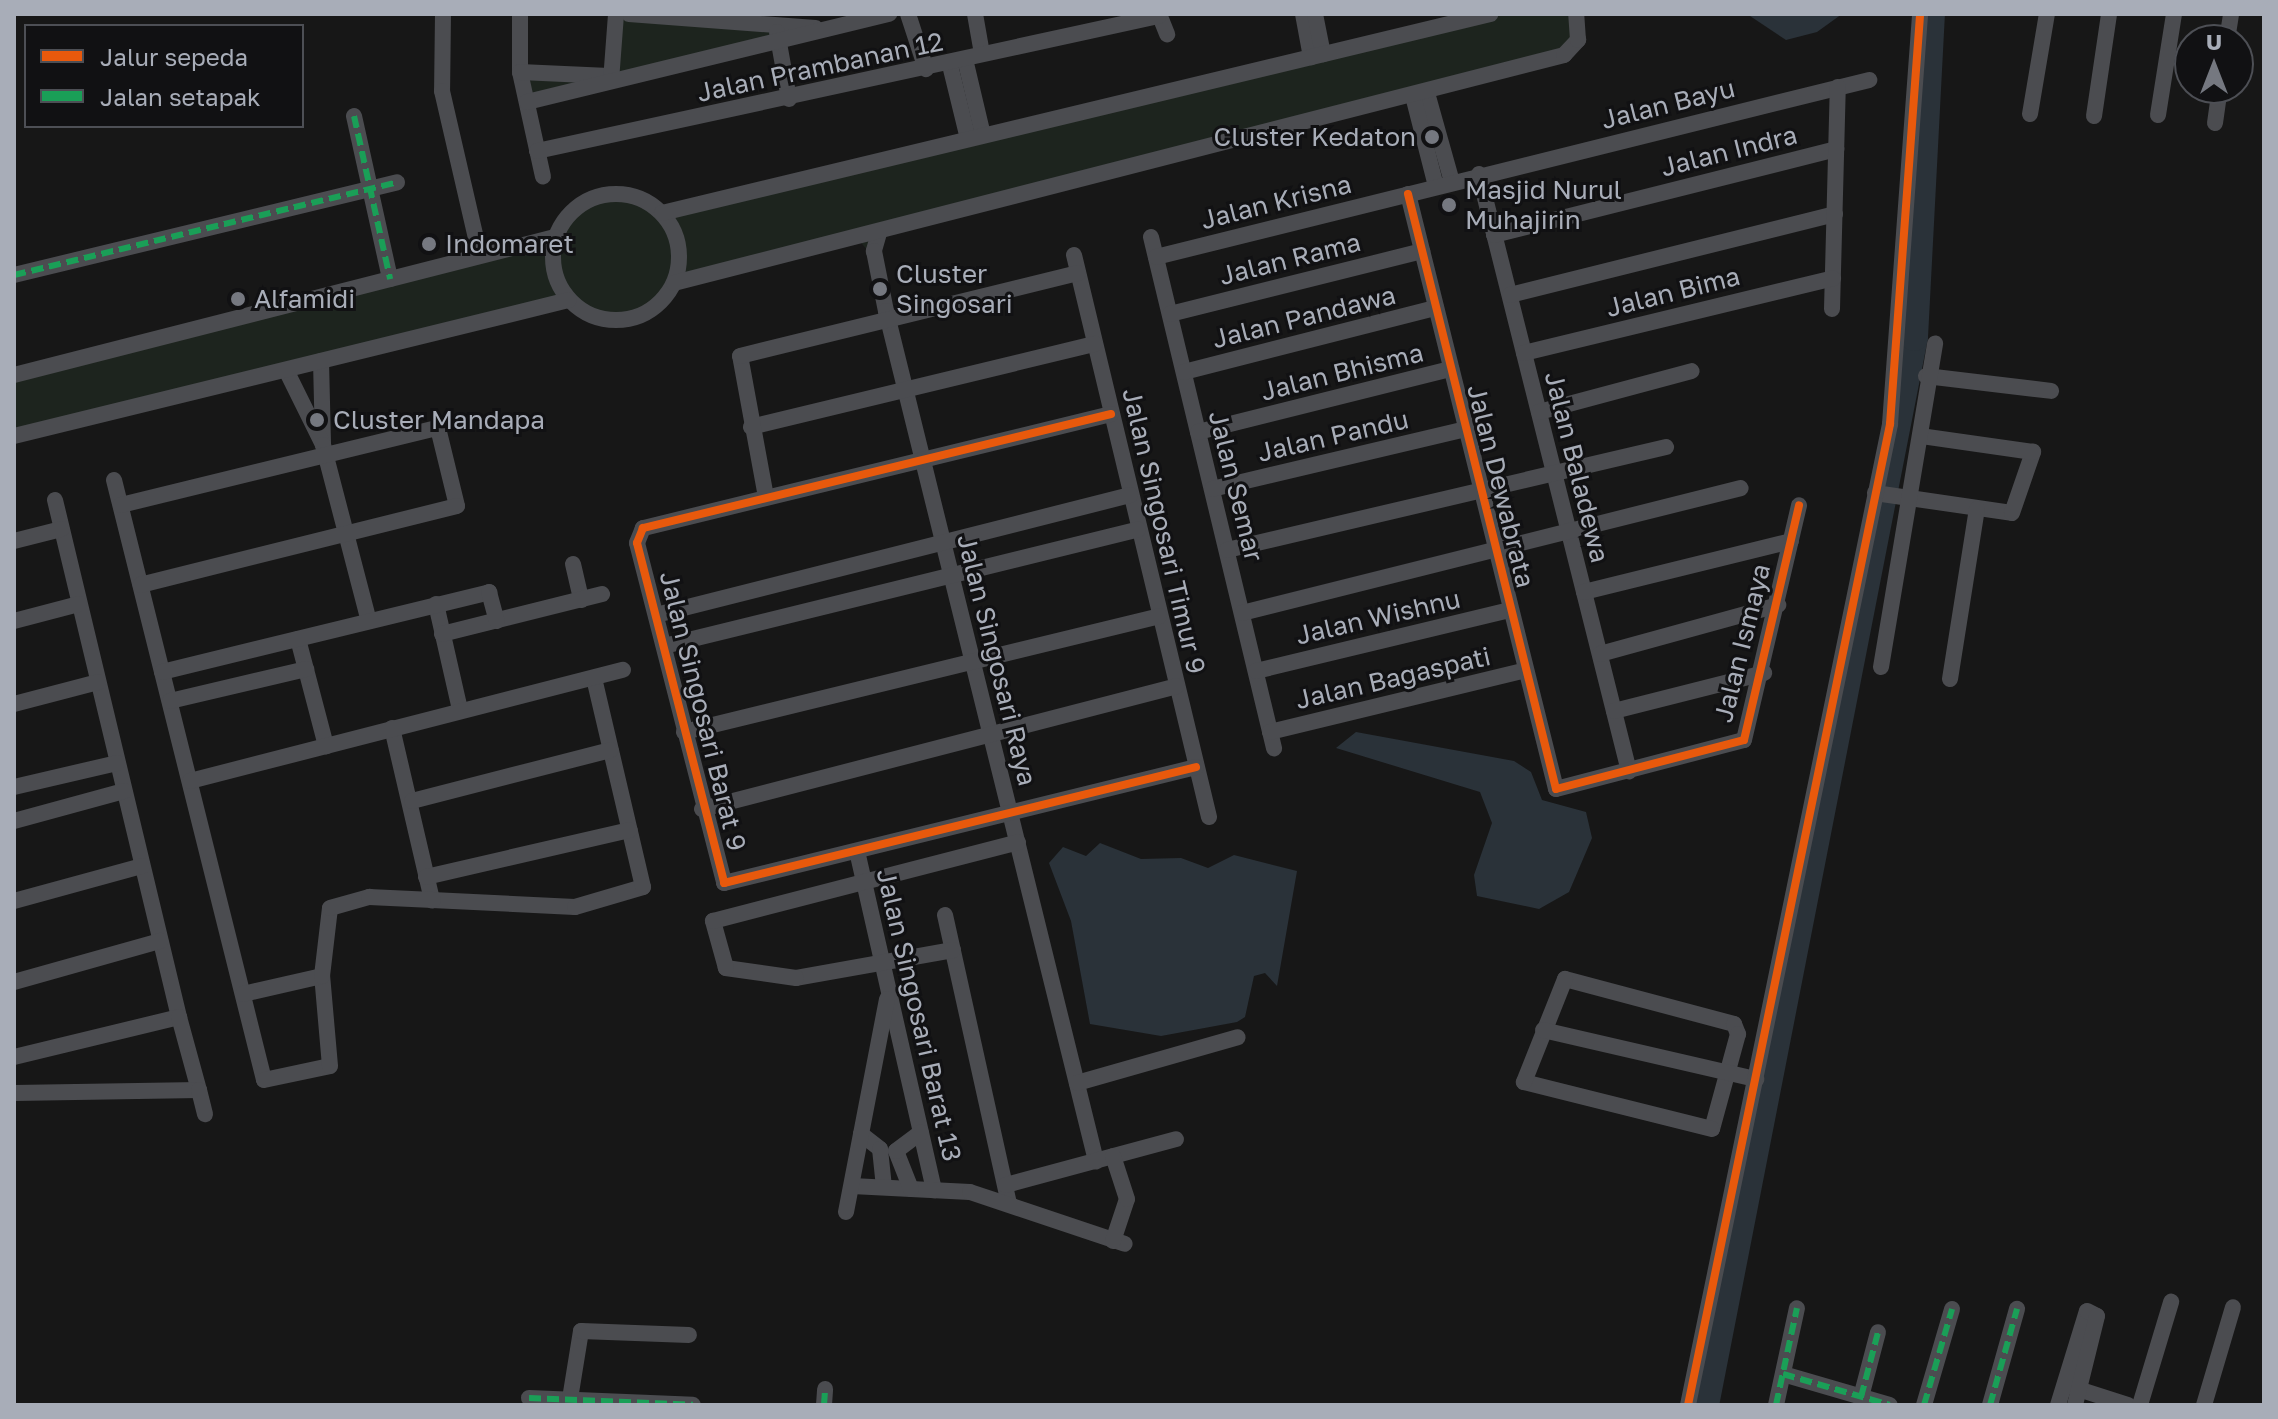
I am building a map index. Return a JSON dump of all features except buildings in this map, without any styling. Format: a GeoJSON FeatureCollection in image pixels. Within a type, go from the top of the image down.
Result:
{"type":"FeatureCollection","features":[{"type":"Feature","properties":{"kind":"street"},"geometry":{"type":"LineString","coordinates":[[443,14],[442,91],[480,255]]}},
{"type":"Feature","properties":{"kind":"street"},"geometry":{"type":"LineString","coordinates":[[520,14],[520,72],[543,177]]}},
{"type":"Feature","properties":{"kind":"street"},"geometry":{"type":"LineString","coordinates":[[611,78],[616,14]]}},
{"type":"Feature","properties":{"kind":"street"},"geometry":{"type":"LineString","coordinates":[[629,14],[776,17],[820,29]]}},
{"type":"Feature","properties":{"kind":"street"},"geometry":{"type":"LineString","coordinates":[[527,102],[611,78],[778,40],[847,19],[889,14]]}},
{"type":"Feature","properties":{"kind":"street"},"geometry":{"type":"LineString","coordinates":[[908,14],[926,69]]}},
{"type":"Feature","properties":{"kind":"street"},"geometry":{"type":"LineString","coordinates":[[975,14],[982,52]]}},
{"type":"Feature","properties":{"kind":"street"},"geometry":{"type":"LineString","coordinates":[[1303,14],[1317,56]]}},
{"type":"Feature","properties":{"kind":"street"},"geometry":{"type":"LineString","coordinates":[[1315,14],[1317,56]]}},
{"type":"Feature","properties":{"kind":"street"},"geometry":{"type":"LineString","coordinates":[[662,213],[1490,14]]}},
{"type":"Feature","properties":{"kind":"street"},"geometry":{"type":"LineString","coordinates":[[674,283],[679,246],[662,213],[632,195],[596,196],[567,216],[555,237],[554,273],[569,300],[589,314],[626,319],[649,310],[674,283],[1420,94],[1569,53],[1578,40],[1576,14]]}},
{"type":"Feature","properties":{"kind":"street"},"geometry":{"type":"LineString","coordinates":[[1688,1405],[1881,494],[1902,321],[1920,14]]}},
{"type":"Feature","properties":{"kind":"street"},"geometry":{"type":"LineString","coordinates":[[2030,114],[2047,14]]}},
{"type":"Feature","properties":{"kind":"street"},"geometry":{"type":"LineString","coordinates":[[2094,116],[2109,14]]}},
{"type":"Feature","properties":{"kind":"street"},"geometry":{"type":"LineString","coordinates":[[2158,115],[2174,14]]}},
{"type":"Feature","properties":{"kind":"street"},"geometry":{"type":"LineString","coordinates":[[1159,15],[1167,34]]}},
{"type":"Feature","properties":{"kind":"street","name":"Jalan Prambanan 12"},"geometry":{"type":"LineString","coordinates":[[537,151],[789,99],[958,62],[982,52],[1159,15]]}},
{"type":"Feature","properties":{"kind":"street"},"geometry":{"type":"LineString","coordinates":[[776,17],[789,99]]}},
{"type":"Feature","properties":{"kind":"street"},"geometry":{"type":"LineString","coordinates":[[958,62],[975,137]]}},
{"type":"Feature","properties":{"kind":"street"},"geometry":{"type":"LineString","coordinates":[[520,72],[611,78]]}},
{"type":"Feature","properties":{"kind":"street","name":"Jalan Bayu"},"geometry":{"type":"LineString","coordinates":[[1444,184],[1869,80]]}},
{"type":"Feature","properties":{"kind":"street"},"geometry":{"type":"LineString","coordinates":[[1832,309],[1838,87]]}},
{"type":"Feature","properties":{"kind":"street"},"geometry":{"type":"LineString","coordinates":[[1420,94],[1444,184]]}},
{"type":"Feature","properties":{"kind":"street"},"geometry":{"type":"LineString","coordinates":[[2215,123],[2218,104]]}},
{"type":"Feature","properties":{"kind":"street"},"geometry":{"type":"LineString","coordinates":[[354,116],[390,279]]}},
{"type":"Feature","properties":{"kind":"street","name":"Jalan Indra"},"geometry":{"type":"LineString","coordinates":[[1494,235],[1836,149]]}},
{"type":"Feature","properties":{"kind":"street","name":"Jalan Baladewa"},"geometry":{"type":"LineString","coordinates":[[1479,174],[1629,771]]}},
{"type":"Feature","properties":{"kind":"street"},"geometry":{"type":"LineString","coordinates":[[14,275],[397,182]]}},
{"type":"Feature","properties":{"kind":"street","name":"Jalan Krisna"},"geometry":{"type":"LineString","coordinates":[[1156,257],[1444,184]]}},
{"type":"Feature","properties":{"kind":"street","name":"Jalan Dewabrata"},"geometry":{"type":"LineString","coordinates":[[1408,194],[1554,787]]}},
{"type":"Feature","properties":{"kind":"street"},"geometry":{"type":"LineString","coordinates":[[1510,295],[1835,214]]}},
{"type":"Feature","properties":{"kind":"street"},"geometry":{"type":"LineString","coordinates":[[872,252],[879,233]]}},
{"type":"Feature","properties":{"kind":"street"},"geometry":{"type":"LineString","coordinates":[[14,375],[555,237]]}},
{"type":"Feature","properties":{"kind":"street","name":"Jalan Semar"},"geometry":{"type":"LineString","coordinates":[[1151,237],[1272,740]]}},
{"type":"Feature","properties":{"kind":"street"},"geometry":{"type":"LineString","coordinates":[[857,238],[872,252],[887,315]]}},
{"type":"Feature","properties":{"kind":"street","name":"Jalan Rama"},"geometry":{"type":"LineString","coordinates":[[1170,314],[1422,251]]}},
{"type":"Feature","properties":{"kind":"street","name":"Jalan Singosari Timur 9"},"geometry":{"type":"LineString","coordinates":[[1074,255],[1209,817]]}},
{"type":"Feature","properties":{"kind":"street"},"geometry":{"type":"LineString","coordinates":[[1078,273],[887,315],[744,353],[740,377],[766,497],[1111,414]]}},
{"type":"Feature","properties":{"kind":"street","name":"Jalan Bima"},"geometry":{"type":"LineString","coordinates":[[1524,353],[1833,278]]}},
{"type":"Feature","properties":{"kind":"street"},"geometry":{"type":"LineString","coordinates":[[14,436],[569,300]]}},
{"type":"Feature","properties":{"kind":"street","name":"Jalan Pandawa"},"geometry":{"type":"LineString","coordinates":[[1184,372],[1436,308]]}},
{"type":"Feature","properties":{"kind":"street","name":"Jalan Singosari Raya"},"geometry":{"type":"LineString","coordinates":[[887,315],[1096,1161]]}},
{"type":"Feature","properties":{"kind":"street"},"geometry":{"type":"LineString","coordinates":[[1881,667],[1911,499],[1926,376],[1935,369],[1935,343]]}},
{"type":"Feature","properties":{"kind":"street"},"geometry":{"type":"LineString","coordinates":[[751,427],[1095,344]]}},
{"type":"Feature","properties":{"kind":"street"},"geometry":{"type":"LineString","coordinates":[[310,389],[321,361]]}},
{"type":"Feature","properties":{"kind":"street","name":"Jalan Bhisma"},"geometry":{"type":"LineString","coordinates":[[1198,432],[1451,369]]}},
{"type":"Feature","properties":{"kind":"street"},"geometry":{"type":"LineString","coordinates":[[286,370],[310,389],[328,433],[325,451],[369,621]]}},
{"type":"Feature","properties":{"kind":"street"},"geometry":{"type":"LineString","coordinates":[[1539,412],[1692,371]]}},
{"type":"Feature","properties":{"kind":"street"},"geometry":{"type":"LineString","coordinates":[[1926,376],[2051,391]]}},
{"type":"Feature","properties":{"kind":"street"},"geometry":{"type":"LineString","coordinates":[[121,505],[437,424],[457,506],[347,536],[141,585]]}},
{"type":"Feature","properties":{"kind":"street","name":"Jalan Pandu"},"geometry":{"type":"LineString","coordinates":[[1212,489],[1466,429]]}},
{"type":"Feature","properties":{"kind":"street"},"geometry":{"type":"LineString","coordinates":[[1881,494],[2012,513],[2033,452],[1920,436]]}},
{"type":"Feature","properties":{"kind":"street"},"geometry":{"type":"LineString","coordinates":[[1227,550],[1666,447]]}},
{"type":"Feature","properties":{"kind":"street"},"geometry":{"type":"LineString","coordinates":[[114,480],[264,1080],[330,1066],[322,975],[330,908],[369,897],[575,907],[643,887],[594,678]]}},
{"type":"Feature","properties":{"kind":"street"},"geometry":{"type":"LineString","coordinates":[[1242,613],[1570,534],[1741,488]]}},
{"type":"Feature","properties":{"kind":"street"},"geometry":{"type":"LineString","coordinates":[[656,615],[1130,495]]}},
{"type":"Feature","properties":{"kind":"street","name":"Jalan Singosari Barat 9"},"geometry":{"type":"LineString","coordinates":[[766,497],[643,528],[637,543],[719,877],[731,884],[857,851]]}},
{"type":"Feature","properties":{"kind":"street"},"geometry":{"type":"LineString","coordinates":[[55,500],[160,941],[205,1114]]}},
{"type":"Feature","properties":{"kind":"street","name":"Jalan Ismaya"},"geometry":{"type":"LineString","coordinates":[[1554,787],[1629,771],[1744,740],[1764,673],[1799,505]]}},
{"type":"Feature","properties":{"kind":"street"},"geometry":{"type":"LineString","coordinates":[[1950,679],[1977,509]]}},
{"type":"Feature","properties":{"kind":"street"},"geometry":{"type":"LineString","coordinates":[[14,541],[61,529]]}},
{"type":"Feature","properties":{"kind":"street"},"geometry":{"type":"LineString","coordinates":[[664,646],[1138,530]]}},
{"type":"Feature","properties":{"kind":"street"},"geometry":{"type":"LineString","coordinates":[[1584,592],[1791,541]]}},
{"type":"Feature","properties":{"kind":"street"},"geometry":{"type":"LineString","coordinates":[[573,564],[581,600]]}},
{"type":"Feature","properties":{"kind":"street"},"geometry":{"type":"LineString","coordinates":[[162,672],[489,592],[497,621]]}},
{"type":"Feature","properties":{"kind":"street"},"geometry":{"type":"LineString","coordinates":[[442,634],[602,594]]}},
{"type":"Feature","properties":{"kind":"street"},"geometry":{"type":"LineString","coordinates":[[14,621],[79,604]]}},
{"type":"Feature","properties":{"kind":"street"},"geometry":{"type":"LineString","coordinates":[[436,604],[460,710]]}},
{"type":"Feature","properties":{"kind":"street"},"geometry":{"type":"LineString","coordinates":[[1600,654],[1778,605]]}},
{"type":"Feature","properties":{"kind":"street","name":"Jalan Wishnu"},"geometry":{"type":"LineString","coordinates":[[1256,671],[1511,610]]}},
{"type":"Feature","properties":{"kind":"street"},"geometry":{"type":"LineString","coordinates":[[684,732],[1159,616]]}},
{"type":"Feature","properties":{"kind":"street"},"geometry":{"type":"LineString","coordinates":[[298,639],[326,746]]}},
{"type":"Feature","properties":{"kind":"street"},"geometry":{"type":"LineString","coordinates":[[170,701],[306,669]]}},
{"type":"Feature","properties":{"kind":"street"},"geometry":{"type":"LineString","coordinates":[[190,781],[623,670]]}},
{"type":"Feature","properties":{"kind":"street","name":"Jalan Bagaspati"},"geometry":{"type":"LineString","coordinates":[[1272,740],[1526,670]]}},
{"type":"Feature","properties":{"kind":"street"},"geometry":{"type":"LineString","coordinates":[[1614,711],[1764,673]]}},
{"type":"Feature","properties":{"kind":"street"},"geometry":{"type":"LineString","coordinates":[[14,704],[98,682]]}},
{"type":"Feature","properties":{"kind":"street"},"geometry":{"type":"LineString","coordinates":[[702,809],[1176,686]]}},
{"type":"Feature","properties":{"kind":"street"},"geometry":{"type":"LineString","coordinates":[[392,728],[412,801],[433,900]]}},
{"type":"Feature","properties":{"kind":"street"},"geometry":{"type":"LineString","coordinates":[[412,801],[611,750]]}},
{"type":"Feature","properties":{"kind":"street"},"geometry":{"type":"LineString","coordinates":[[14,787],[117,763]]}},
{"type":"Feature","properties":{"kind":"street"},"geometry":{"type":"LineString","coordinates":[[857,851],[1196,767]]}},
{"type":"Feature","properties":{"kind":"street"},"geometry":{"type":"LineString","coordinates":[[14,821],[124,791]]}},
{"type":"Feature","properties":{"kind":"street"},"geometry":{"type":"LineString","coordinates":[[426,877],[630,830]]}},
{"type":"Feature","properties":{"kind":"street"},"geometry":{"type":"LineString","coordinates":[[953,950],[806,979],[736,970],[722,963],[712,927],[718,918],[1018,842]]}},
{"type":"Feature","properties":{"kind":"street","name":"Jalan Singosari Barat 13"},"geometry":{"type":"LineString","coordinates":[[857,851],[934,1190]]}},
{"type":"Feature","properties":{"kind":"street"},"geometry":{"type":"LineString","coordinates":[[14,901],[142,866]]}},
{"type":"Feature","properties":{"kind":"street"},"geometry":{"type":"LineString","coordinates":[[945,915],[1009,1204]]}},
{"type":"Feature","properties":{"kind":"street"},"geometry":{"type":"LineString","coordinates":[[14,982],[160,941]]}},
{"type":"Feature","properties":{"kind":"street"},"geometry":{"type":"LineString","coordinates":[[243,994],[322,975]]}},
{"type":"Feature","properties":{"kind":"street"},"geometry":{"type":"LineString","coordinates":[[1568,979],[1734,1024],[1728,1073],[1712,1129],[1690,1129],[1527,1084],[1524,1073],[1568,979]]}},
{"type":"Feature","properties":{"kind":"street"},"geometry":{"type":"LineString","coordinates":[[846,1212],[889,990]]}},
{"type":"Feature","properties":{"kind":"street"},"geometry":{"type":"LineString","coordinates":[[14,1057],[179,1017]]}},
{"type":"Feature","properties":{"kind":"street"},"geometry":{"type":"LineString","coordinates":[[1543,1030],[1756,1079]]}},
{"type":"Feature","properties":{"kind":"street"},"geometry":{"type":"LineString","coordinates":[[1077,1083],[1238,1037]]}},
{"type":"Feature","properties":{"kind":"street"},"geometry":{"type":"LineString","coordinates":[[876,1058],[889,1063],[904,1057]]}},
{"type":"Feature","properties":{"kind":"street"},"geometry":{"type":"LineString","coordinates":[[14,1093],[199,1090]]}},
{"type":"Feature","properties":{"kind":"street"},"geometry":{"type":"LineString","coordinates":[[911,1189],[896,1151],[921,1132]]}},
{"type":"Feature","properties":{"kind":"street"},"geometry":{"type":"LineString","coordinates":[[861,1134],[880,1149],[884,1187]]}},
{"type":"Feature","properties":{"kind":"street"},"geometry":{"type":"LineString","coordinates":[[1006,1185],[1176,1139]]}},
{"type":"Feature","properties":{"kind":"street"},"geometry":{"type":"LineString","coordinates":[[852,1186],[934,1190],[1009,1204],[1119,1242],[1127,1199],[1113,1156]]}},
{"type":"Feature","properties":{"kind":"street"},"geometry":{"type":"LineString","coordinates":[[2140,1405],[2171,1302]]}},
{"type":"Feature","properties":{"kind":"street"},"geometry":{"type":"LineString","coordinates":[[2204,1405],[2233,1307]]}},
{"type":"Feature","properties":{"kind":"street"},"geometry":{"type":"LineString","coordinates":[[1776,1405],[1797,1308]]}},
{"type":"Feature","properties":{"kind":"street"},"geometry":{"type":"LineString","coordinates":[[1924,1405],[1952,1309]]}},
{"type":"Feature","properties":{"kind":"street"},"geometry":{"type":"LineString","coordinates":[[1990,1405],[2017,1309]]}},
{"type":"Feature","properties":{"kind":"street"},"geometry":{"type":"LineString","coordinates":[[570,1402],[581,1331],[689,1335]]}},
{"type":"Feature","properties":{"kind":"street"},"geometry":{"type":"LineString","coordinates":[[1861,1397],[1878,1332]]}},
{"type":"Feature","properties":{"kind":"street"},"geometry":{"type":"LineString","coordinates":[[1783,1374],[1890,1405]]}},
{"type":"Feature","properties":{"kind":"street"},"geometry":{"type":"LineString","coordinates":[[2058,1405],[2073,1393],[2128,1405]]}},
{"type":"Feature","properties":{"kind":"street"},"geometry":{"type":"LineString","coordinates":[[529,1398],[693,1405]]}},
{"type":"Feature","properties":{"kind":"shaded area"},"geometry":{"type":"Polygon","coordinates":[[[616,14],[820,29],[527,102],[520,72],[610,76],[616,14]]]}},
{"type":"Feature","properties":{"kind":"shaded area"},"geometry":{"type":"Polygon","coordinates":[[[1490,14],[1576,14],[1574,48],[879,233],[869,252],[857,238],[674,283],[649,310],[626,319],[589,314],[569,300],[14,436],[14,375],[555,237],[575,208],[596,196],[632,195],[662,213],[1490,14]]]}},
{"type":"Feature","properties":{"kind":"shaded area"},"geometry":{"type":"Polygon","coordinates":[[[1747,14],[1842,14],[1817,32],[1786,40],[1747,14]]]}},
{"type":"Feature","properties":{"kind":"shaded area"},"geometry":{"type":"Polygon","coordinates":[[[1920,14],[1931,14],[1914,337],[1704,1405],[1689,1405],[1890,424],[1920,14]]]}},
{"type":"Feature","properties":{"kind":"shaded area"},"geometry":{"type":"Polygon","coordinates":[[[1356,732],[1514,761],[1531,772],[1542,800],[1586,812],[1592,838],[1569,892],[1539,909],[1477,896],[1474,875],[1492,823],[1480,792],[1336,748],[1356,732]]]}},
{"type":"Feature","properties":{"kind":"shaded area"},"geometry":{"type":"Polygon","coordinates":[[[1100,843],[1141,859],[1181,858],[1208,868],[1234,855],[1297,871],[1277,986],[1265,973],[1254,976],[1245,1017],[1237,1022],[1161,1036],[1090,1024],[1071,921],[1049,863],[1063,847],[1086,856],[1100,843]]]}},
{"type":"Feature","properties":{"kind":"waterway"},"geometry":{"type":"LineString","coordinates":[[1705,1405],[1914,337],[1931,14]]}},
{"type":"Feature","properties":{"kind":"marked path"},"geometry":{"type":"LineString","coordinates":[[354,116],[390,279]]}},
{"type":"Feature","properties":{"kind":"marked path"},"geometry":{"type":"LineString","coordinates":[[14,275],[397,182]]}},
{"type":"Feature","properties":{"kind":"marked path"},"geometry":{"type":"LineString","coordinates":[[1776,1405],[1797,1308]]}},
{"type":"Feature","properties":{"kind":"marked path"},"geometry":{"type":"LineString","coordinates":[[1924,1405],[1952,1309]]}},
{"type":"Feature","properties":{"kind":"marked path"},"geometry":{"type":"LineString","coordinates":[[1990,1405],[2017,1309]]}},
{"type":"Feature","properties":{"kind":"marked path"},"geometry":{"type":"LineString","coordinates":[[1861,1397],[1878,1332]]}},
{"type":"Feature","properties":{"kind":"marked path"},"geometry":{"type":"LineString","coordinates":[[1783,1374],[1890,1405]]}},
{"type":"Feature","properties":{"kind":"marked path"},"geometry":{"type":"LineString","coordinates":[[824,1405],[825,1389]]}},
{"type":"Feature","properties":{"kind":"marked path"},"geometry":{"type":"LineString","coordinates":[[529,1398],[693,1405]]}},
{"type":"Feature","properties":{"kind":"cycle path"},"geometry":{"type":"LineString","coordinates":[[1688,1405],[1890,424],[1920,14]]}},
{"type":"Feature","properties":{"kind":"cycle path"},"geometry":{"type":"LineString","coordinates":[[1408,194],[1556,789],[1744,740],[1799,505]]}},
{"type":"Feature","properties":{"kind":"cycle path"},"geometry":{"type":"LineString","coordinates":[[1111,414],[643,528],[637,543],[724,883],[1196,767]]}},
{"type":"Feature","properties":{"kind":"place","name":"Cluster Kedaton"},"geometry":{"type":"Point","coordinates":[1432,137]}},
{"type":"Feature","properties":{"kind":"place","name":"Masjid Nurul Muhajirin"},"geometry":{"type":"Point","coordinates":[1449,205]}},
{"type":"Feature","properties":{"kind":"place","name":"Indomaret"},"geometry":{"type":"Point","coordinates":[429,244]}},
{"type":"Feature","properties":{"kind":"place","name":"Cluster Singosari"},"geometry":{"type":"Point","coordinates":[880,289]}},
{"type":"Feature","properties":{"kind":"place","name":"Alfamidi"},"geometry":{"type":"Point","coordinates":[238,299]}},
{"type":"Feature","properties":{"kind":"place","name":"Cluster Mandapa"},"geometry":{"type":"Point","coordinates":[317,420]}}]}
